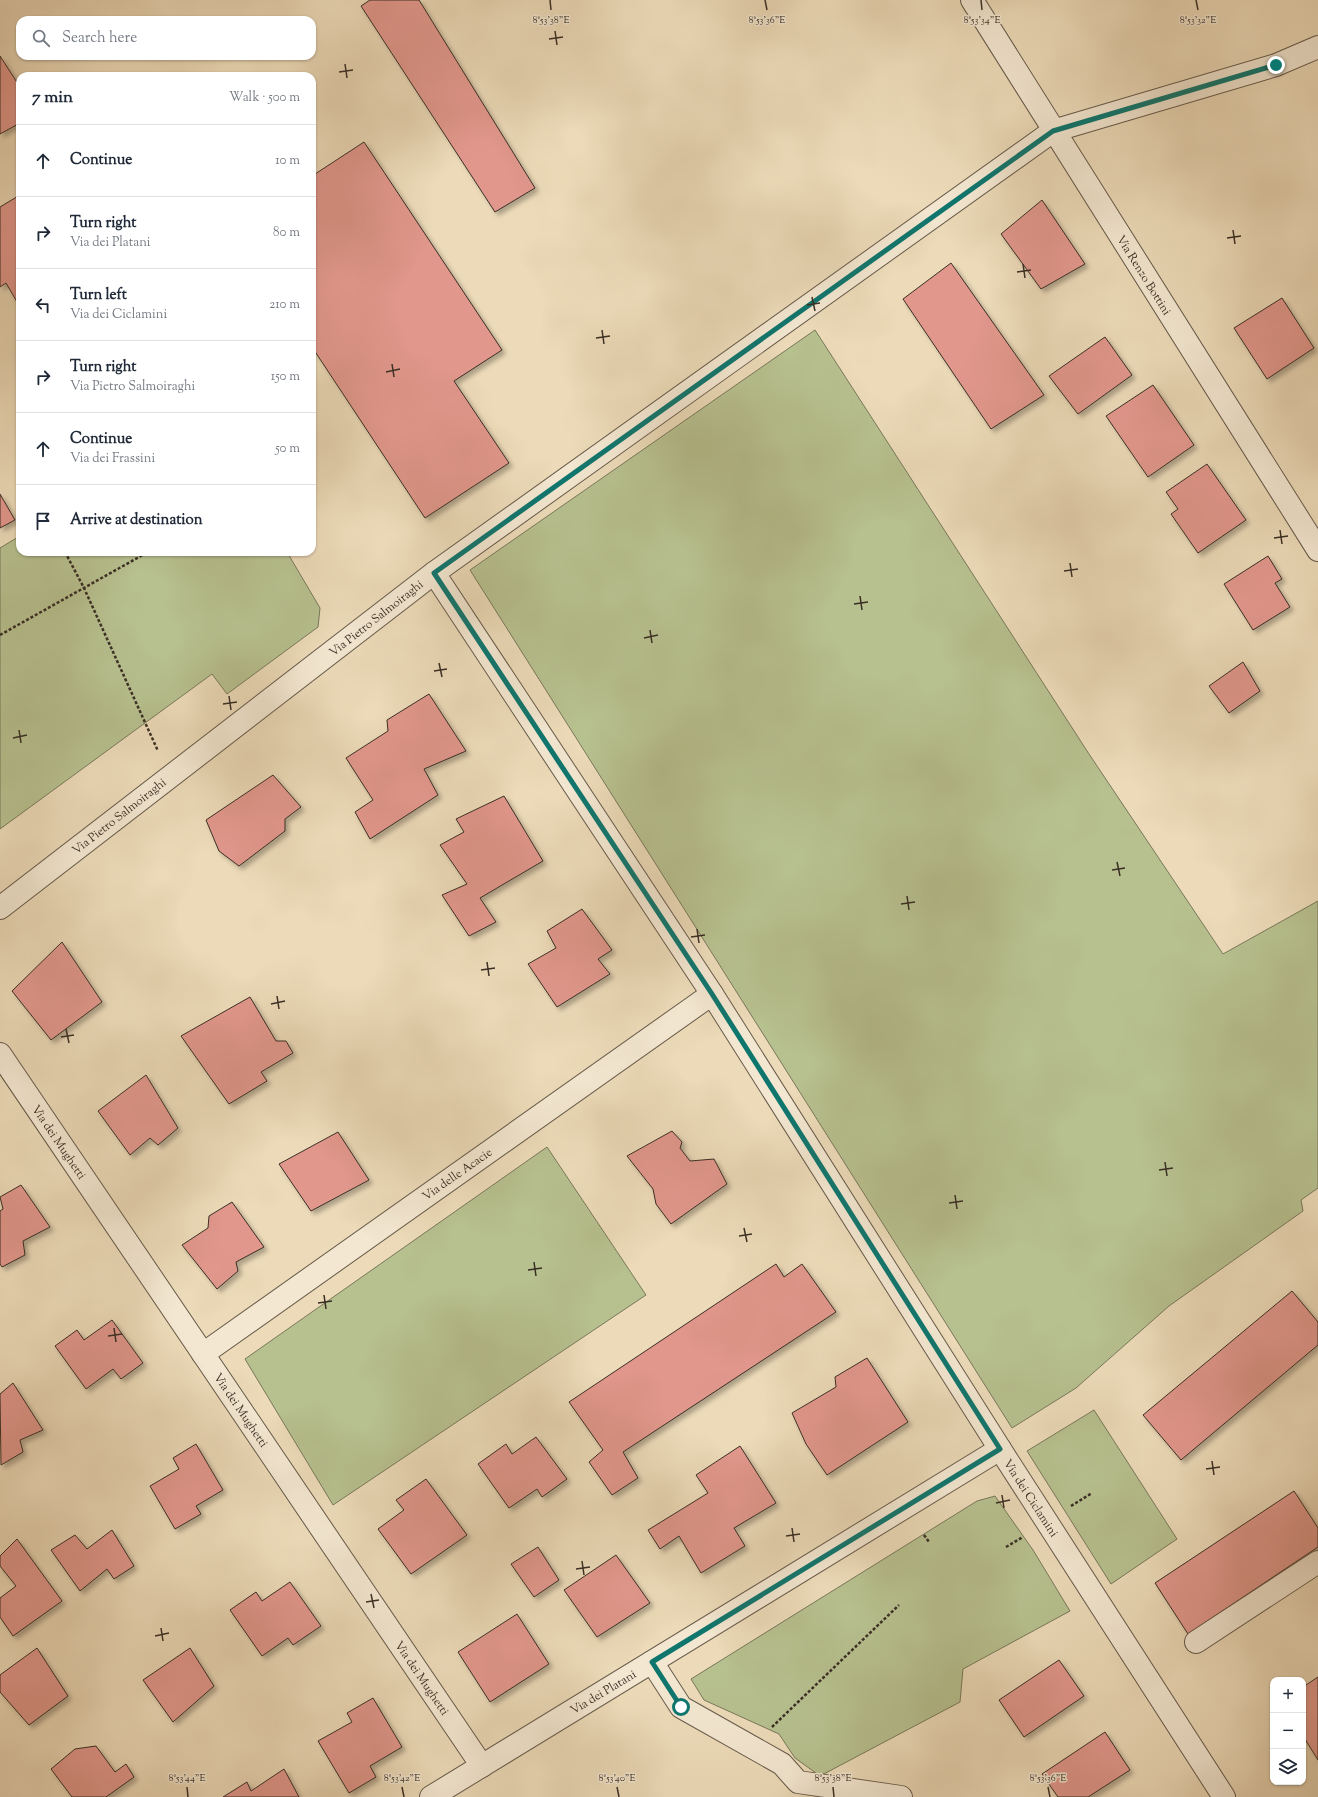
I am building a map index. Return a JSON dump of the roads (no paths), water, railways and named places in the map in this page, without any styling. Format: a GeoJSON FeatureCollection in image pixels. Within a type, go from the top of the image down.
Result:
{"type":"FeatureCollection","features":[{"type":"Feature","properties":{"kind":"street","name":"Via Renzo Bottini"},"geometry":{"type":"LineString","coordinates":[[972,0],[1318,550]]}},
{"type":"Feature","properties":{"kind":"street","name":"Via Pietro Salmoiraghi"},"geometry":{"type":"LineString","coordinates":[[0,908],[434,573],[1053,131],[1276,65],[1318,47]]}},
{"type":"Feature","properties":{"kind":"street","name":"Via dei Ciclamini"},"geometry":{"type":"LineString","coordinates":[[434,573],[712,994],[1000,1449],[1224,1797]]}},
{"type":"Feature","properties":{"kind":"street","name":"Via delle Acacie"},"geometry":{"type":"LineString","coordinates":[[203,1354],[712,994]]}},
{"type":"Feature","properties":{"kind":"street","name":"Via dei Mughetti"},"geometry":{"type":"LineString","coordinates":[[0,1054],[482,1766]]}},
{"type":"Feature","properties":{"kind":"street","name":"Via dei Platani"},"geometry":{"type":"LineString","coordinates":[[431,1797],[1000,1449]]}},
{"type":"Feature","properties":{"kind":"street"},"geometry":{"type":"LineString","coordinates":[[1196,1642],[1318,1562]]}},
{"type":"Feature","properties":{"kind":"street"},"geometry":{"type":"LineString","coordinates":[[652,1662],[681,1707],[782,1764],[798,1782],[901,1797]]}}]}
